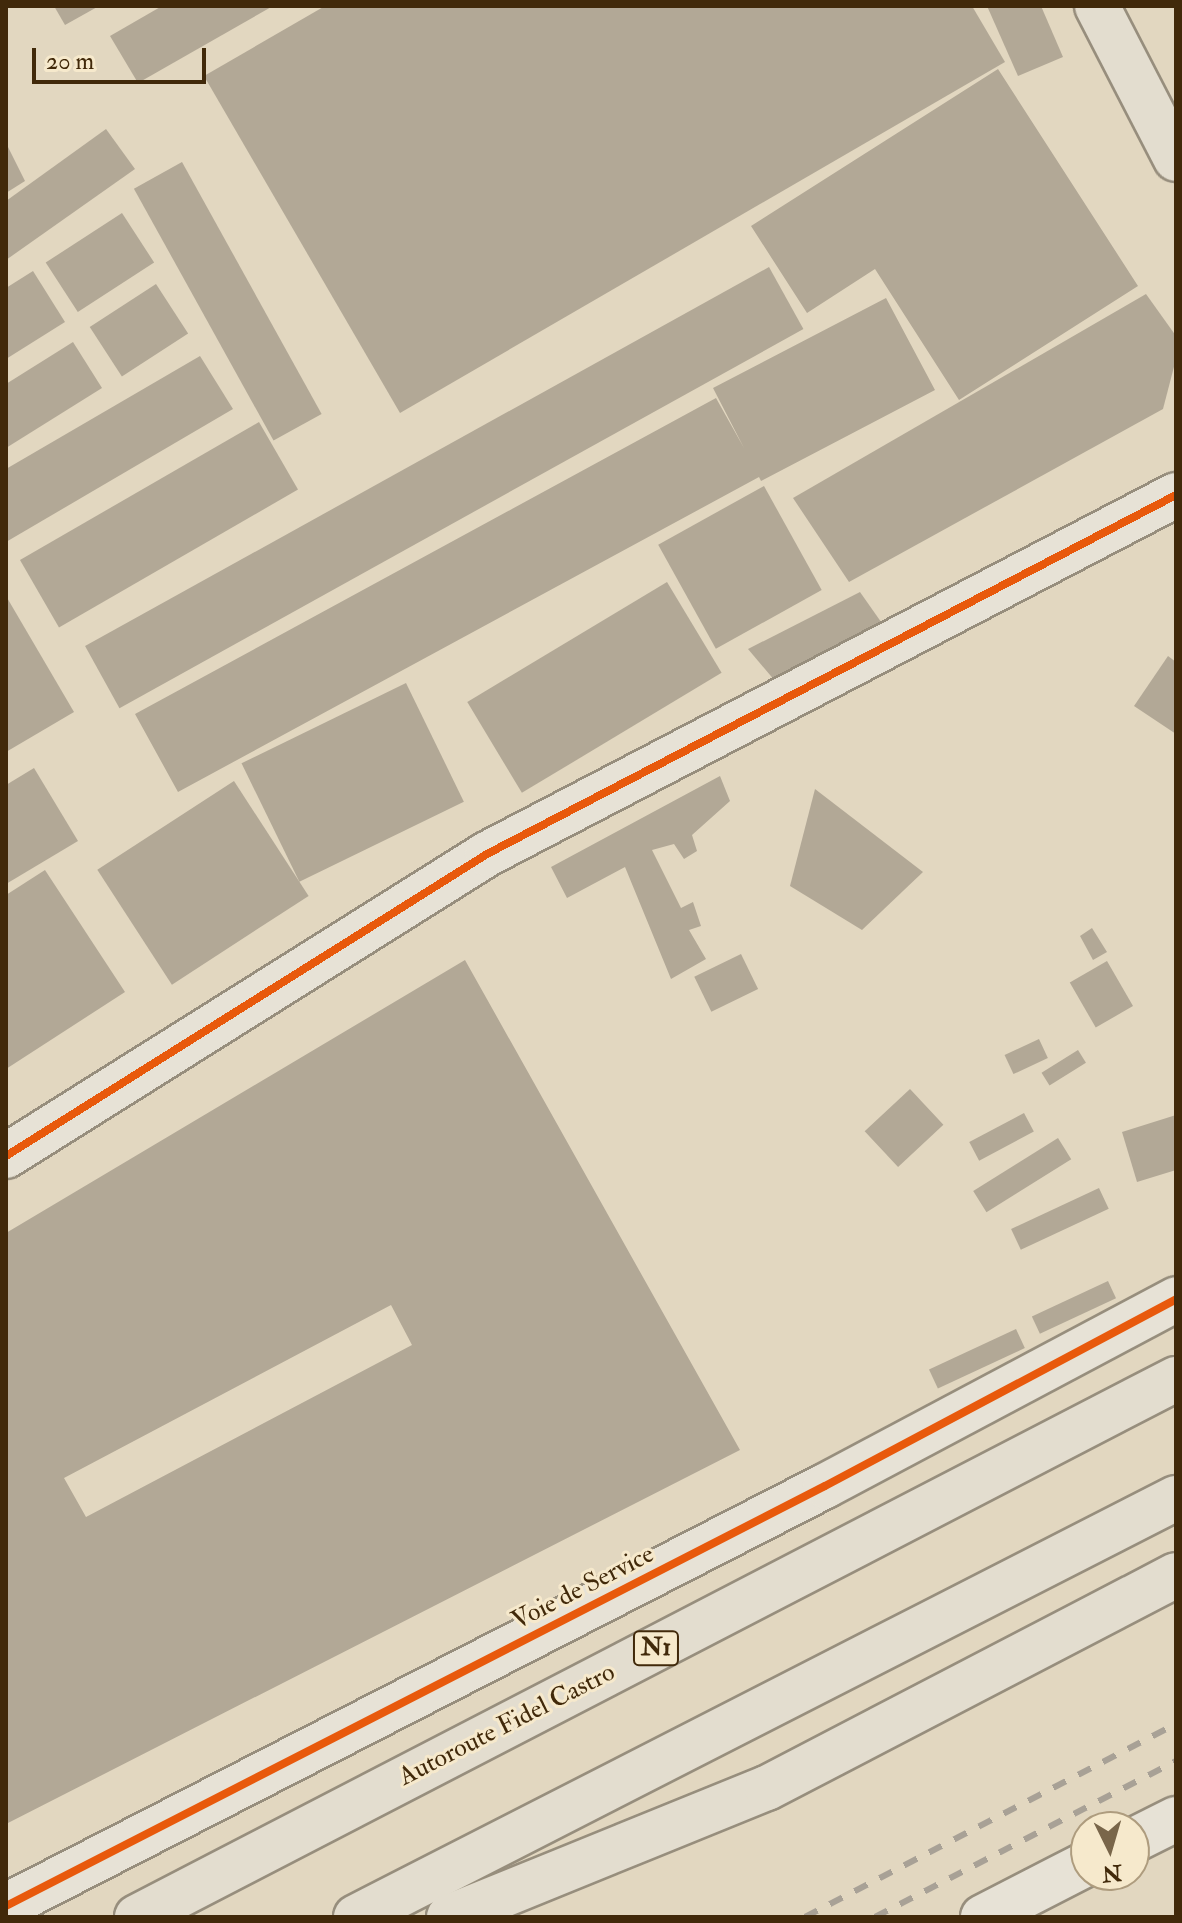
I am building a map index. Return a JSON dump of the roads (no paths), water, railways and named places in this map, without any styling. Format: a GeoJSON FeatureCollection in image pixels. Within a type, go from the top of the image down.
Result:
{"type":"FeatureCollection","features":[{"type":"Feature","properties":{"kind":"main road"},"geometry":{"type":"LineString","coordinates":[[1097,6],[1176,159]]}},
{"type":"Feature","properties":{"kind":"main road","name":"Autoroute Fidel Castro"},"geometry":{"type":"LineString","coordinates":[[137,1917],[1176,1379]]}},
{"type":"Feature","properties":{"kind":"main road"},"geometry":{"type":"LineString","coordinates":[[356,1917],[1176,1498]]}},
{"type":"Feature","properties":{"kind":"main road"},"geometry":{"type":"LineString","coordinates":[[449,1917],[767,1788],[1176,1575]]}},
{"type":"Feature","properties":{"kind":"street"},"geometry":{"type":"LineString","coordinates":[[6,1156],[487,854],[1176,495]]}},
{"type":"Feature","properties":{"kind":"street","name":"Voie de Service"},"geometry":{"type":"LineString","coordinates":[[6,1906],[825,1486],[1176,1299]]}},
{"type":"Feature","properties":{"kind":"street"},"geometry":{"type":"LineString","coordinates":[[1150,1832],[1176,1819]]}},
{"type":"Feature","properties":{"kind":"street"},"geometry":{"type":"LineString","coordinates":[[1002,1912],[1070,1873]]}},
{"type":"Feature","properties":{"kind":"railway"},"geometry":{"type":"LineString","coordinates":[[805,1917],[1176,1724]]}},
{"type":"Feature","properties":{"kind":"railway"},"geometry":{"type":"LineString","coordinates":[[875,1917],[1176,1761]]}}]}
